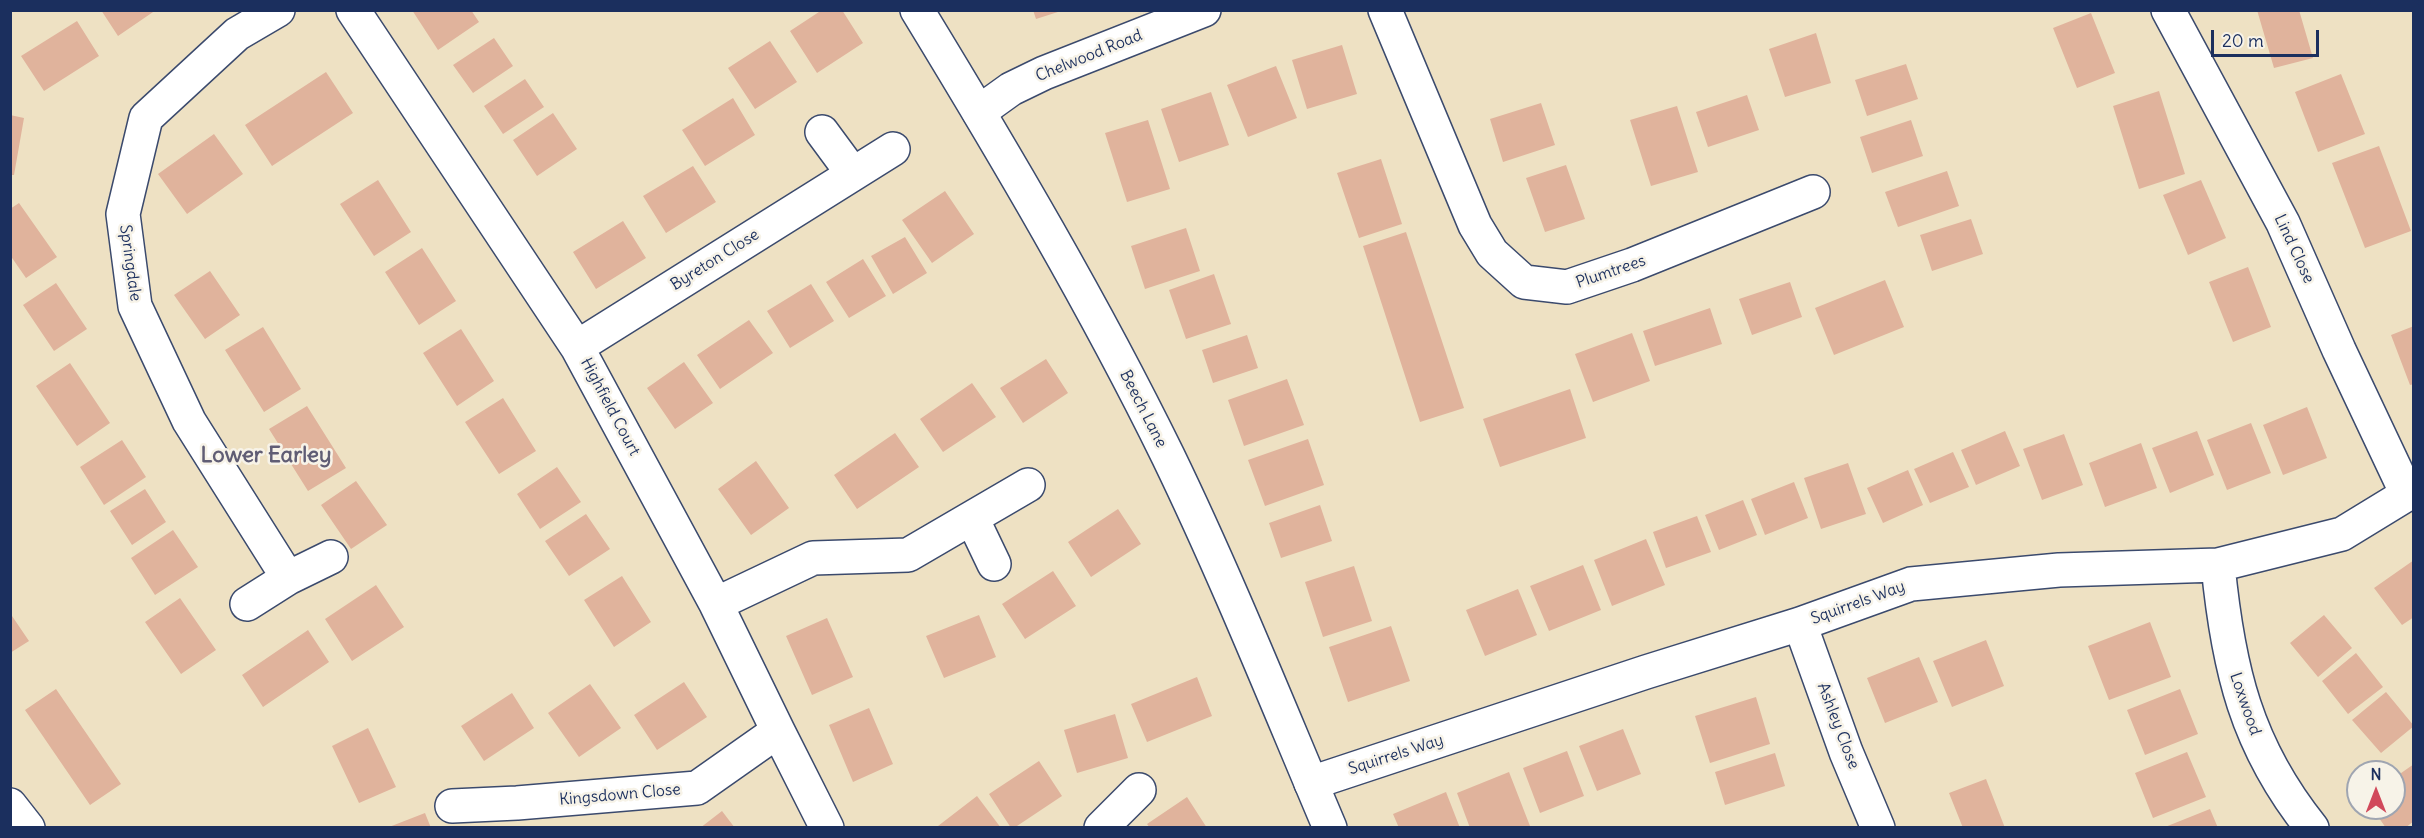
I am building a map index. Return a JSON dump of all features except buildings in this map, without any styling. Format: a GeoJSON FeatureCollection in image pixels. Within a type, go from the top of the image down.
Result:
{"type":"FeatureCollection","features":[{"type":"Feature","properties":{"kind":"street","name":"Springdale"},"geometry":{"type":"LineString","coordinates":[[278,10],[237,34],[146,118],[123,214],[135,306],[189,421],[288,578]]}},
{"type":"Feature","properties":{"kind":"street","name":"Highfield Court"},"geometry":{"type":"LineString","coordinates":[[353,10],[577,347],[716,604],[827,828]]}},
{"type":"Feature","properties":{"kind":"street","name":"Beech Lane"},"geometry":{"type":"LineString","coordinates":[[917,10],[979,112],[1103,330],[1163,447],[1220,568],[1330,828]]}},
{"type":"Feature","properties":{"kind":"street","name":"Chelwood Road"},"geometry":{"type":"LineString","coordinates":[[979,112],[1011,89],[1044,73],[1204,10]]}},
{"type":"Feature","properties":{"kind":"street","name":"Plumtrees"},"geometry":{"type":"LineString","coordinates":[[1385,10],[1475,225],[1492,254],[1524,282],[1567,287],[1632,266],[1813,192]]}},
{"type":"Feature","properties":{"kind":"street","name":"Lind Close"},"geometry":{"type":"LineString","coordinates":[[2168,10],[2283,223],[2339,350],[2410,492]]}},
{"type":"Feature","properties":{"kind":"street"},"geometry":{"type":"LineString","coordinates":[[822,132],[853,174]]}},
{"type":"Feature","properties":{"kind":"street","name":"Byreton Close"},"geometry":{"type":"LineString","coordinates":[[577,347],[893,150]]}},
{"type":"Feature","properties":{"kind":"street"},"geometry":{"type":"LineString","coordinates":[[716,604],[813,558],[908,555],[1028,485]]}},
{"type":"Feature","properties":{"kind":"street","name":"Squirrels Way"},"geometry":{"type":"LineString","coordinates":[[1311,783],[1646,672],[1800,624],[1911,584],[2059,570],[2218,565],[2342,534],[2410,492]]}},
{"type":"Feature","properties":{"kind":"street"},"geometry":{"type":"LineString","coordinates":[[972,518],[994,564]]}},
{"type":"Feature","properties":{"kind":"street"},"geometry":{"type":"LineString","coordinates":[[247,604],[288,578],[331,557]]}},
{"type":"Feature","properties":{"kind":"street","name":"Loxwood"},"geometry":{"type":"LineString","coordinates":[[2218,565],[2234,674],[2249,722],[2268,764],[2312,828]]}},
{"type":"Feature","properties":{"kind":"street","name":"Ashley Close"},"geometry":{"type":"LineString","coordinates":[[1800,624],[1846,752],[1878,828]]}},
{"type":"Feature","properties":{"kind":"street","name":"Kingsdown Close"},"geometry":{"type":"LineString","coordinates":[[452,806],[518,815],[697,788],[778,731]]}},
{"type":"Feature","properties":{"kind":"street"},"geometry":{"type":"LineString","coordinates":[[1101,828],[1139,790]]}},
{"type":"Feature","properties":{"kind":"street"},"geometry":{"type":"LineString","coordinates":[[10,805],[28,828]]}},
{"type":"Feature","properties":{"kind":"district","name":"Lower Earley"},"geometry":{"type":"Point","coordinates":[266,456]}}]}
